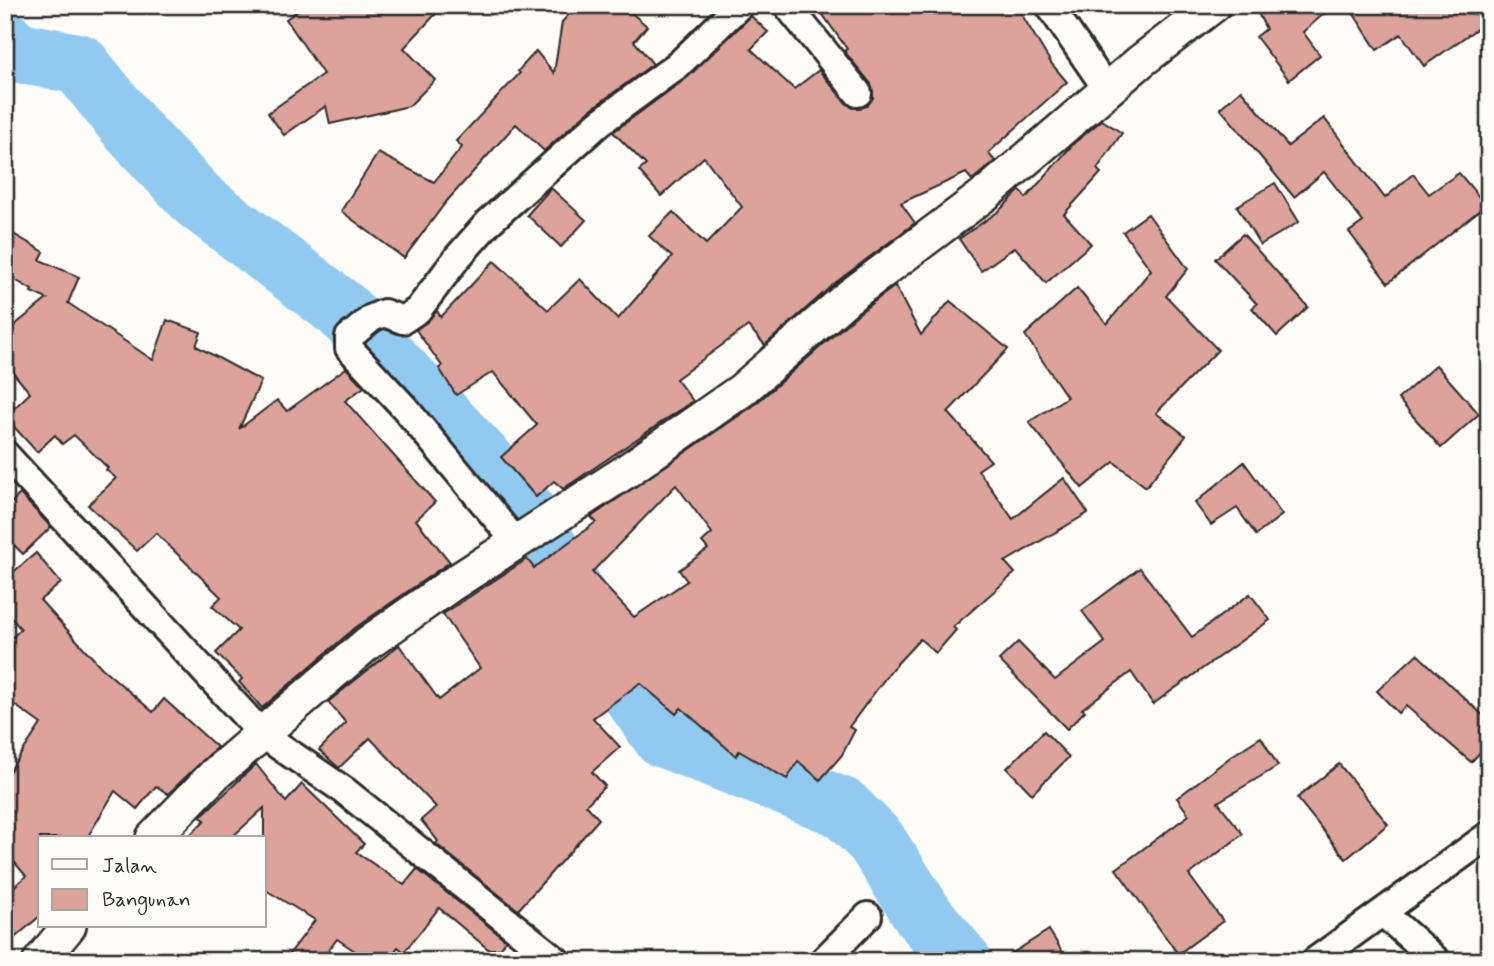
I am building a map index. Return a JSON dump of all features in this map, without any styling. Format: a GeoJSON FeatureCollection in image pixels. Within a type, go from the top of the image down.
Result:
{"type":"FeatureCollection","features":[{"type":"Feature","properties":{"kind":"street"},"geometry":{"type":"LineString","coordinates":[[531,536],[349,348],[349,337],[372,318],[384,313],[399,320],[407,319],[418,310],[457,258],[489,222],[599,123],[679,64],[740,5]]}},
{"type":"Feature","properties":{"kind":"street"},"geometry":{"type":"LineString","coordinates":[[787,5],[858,93]]}},
{"type":"Feature","properties":{"kind":"street"},"geometry":{"type":"LineString","coordinates":[[1049,5],[1108,91]]}},
{"type":"Feature","properties":{"kind":"street"},"geometry":{"type":"LineString","coordinates":[[155,836],[215,774],[368,643],[449,586],[531,536],[742,390],[847,298],[988,192],[1141,61],[1214,5]]}},
{"type":"Feature","properties":{"kind":"street"},"geometry":{"type":"LineString","coordinates":[[5,454],[262,735],[345,791],[557,961]]}},
{"type":"Feature","properties":{"kind":"street"},"geometry":{"type":"LineString","coordinates":[[1315,961],[1489,835]]}},
{"type":"Feature","properties":{"kind":"street"},"geometry":{"type":"LineString","coordinates":[[1383,913],[1437,961]]}},
{"type":"Feature","properties":{"kind":"street"},"geometry":{"type":"LineString","coordinates":[[823,961],[868,916]]}},
{"type":"Feature","properties":{"kind":"street"},"geometry":{"type":"LineString","coordinates":[[40,961],[67,928]]}},
{"type":"Feature","properties":{"kind":"building"},"geometry":{"type":"Polygon","coordinates":[[[306,5],[444,5],[404,48],[435,80],[409,106],[330,124],[326,106],[284,135],[268,113],[323,74],[286,19],[306,5]]]}},
{"type":"Feature","properties":{"kind":"building"},"geometry":{"type":"Polygon","coordinates":[[[577,5],[622,5],[647,26],[634,41],[653,64],[590,110],[544,151],[516,124],[446,202],[404,258],[341,211],[378,153],[434,182],[462,147],[456,141],[520,73],[518,71],[536,51],[554,73],[562,22],[577,5]]]}},
{"type":"Feature","properties":{"kind":"building"},"geometry":{"type":"Polygon","coordinates":[[[816,5],[1016,5],[1051,63],[1067,82],[988,153],[995,161],[972,180],[966,173],[901,203],[915,223],[835,283],[765,345],[748,326],[676,379],[693,401],[563,489],[554,481],[536,497],[501,457],[537,425],[493,372],[456,395],[439,368],[442,366],[416,330],[437,311],[441,317],[494,261],[548,310],[580,279],[618,319],[672,257],[649,236],[673,212],[706,244],[742,207],[704,157],[661,196],[639,171],[646,165],[613,132],[688,77],[751,16],[768,32],[751,49],[794,89],[819,70],[846,103],[853,108],[867,106],[873,98],[871,84],[844,51],[847,49],[816,5]]]}},
{"type":"Feature","properties":{"kind":"building"},"geometry":{"type":"Polygon","coordinates":[[[1254,5],[1334,5],[1303,32],[1320,55],[1289,80],[1256,37],[1266,29],[1254,5]]]}},
{"type":"Feature","properties":{"kind":"building"},"geometry":{"type":"Polygon","coordinates":[[[1348,5],[1489,5],[1489,20],[1424,66],[1401,34],[1377,50],[1348,5]]]}},
{"type":"Feature","properties":{"kind":"building"},"geometry":{"type":"Polygon","coordinates":[[[1241,90],[1288,146],[1324,118],[1385,198],[1413,174],[1429,194],[1459,173],[1486,205],[1388,283],[1349,232],[1363,222],[1324,172],[1294,197],[1220,108],[1241,90]]]}},
{"type":"Feature","properties":{"kind":"building"},"geometry":{"type":"Polygon","coordinates":[[[1102,120],[1122,133],[1097,169],[1101,173],[1064,214],[1091,244],[1046,283],[1015,247],[981,271],[959,239],[999,211],[1020,190],[1026,198],[1074,143],[1102,120]]]}},
{"type":"Feature","properties":{"kind":"building"},"geometry":{"type":"Polygon","coordinates":[[[1275,183],[1299,222],[1260,245],[1237,206],[1275,183]]]}},
{"type":"Feature","properties":{"kind":"building"},"geometry":{"type":"Polygon","coordinates":[[[551,188],[586,220],[561,247],[527,215],[551,188]]]}},
{"type":"Feature","properties":{"kind":"building"},"geometry":{"type":"Polygon","coordinates":[[[1148,214],[1188,269],[1166,296],[1218,350],[1156,413],[1186,436],[1146,487],[1114,462],[1082,488],[1029,422],[1067,397],[1025,335],[1077,288],[1107,324],[1151,270],[1123,232],[1148,214]]]}},
{"type":"Feature","properties":{"kind":"building"},"geometry":{"type":"Polygon","coordinates":[[[5,229],[44,252],[40,260],[79,277],[68,303],[153,360],[167,320],[201,332],[196,346],[261,381],[239,429],[277,400],[287,411],[346,368],[364,387],[345,401],[435,502],[416,520],[450,562],[355,628],[262,708],[239,682],[242,679],[216,653],[239,630],[212,606],[221,597],[156,533],[137,551],[88,505],[116,478],[106,470],[108,468],[74,435],[62,444],[55,435],[37,452],[5,417],[30,393],[5,363],[5,333],[47,299],[31,292],[32,290],[5,274],[5,229]]]}},
{"type":"Feature","properties":{"kind":"building"},"geometry":{"type":"Polygon","coordinates":[[[1243,234],[1308,307],[1277,336],[1252,308],[1257,304],[1215,259],[1243,234]]]}},
{"type":"Feature","properties":{"kind":"building"},"geometry":{"type":"Polygon","coordinates":[[[895,286],[921,335],[950,301],[1008,349],[948,412],[991,461],[978,470],[1013,519],[1064,478],[1088,513],[1005,562],[1015,573],[953,627],[956,630],[936,653],[920,639],[892,669],[849,727],[855,730],[842,755],[820,780],[798,761],[787,779],[739,751],[736,756],[681,708],[676,714],[640,683],[593,718],[620,747],[592,772],[605,786],[586,805],[599,819],[518,910],[436,844],[438,841],[421,820],[436,807],[370,738],[339,768],[319,750],[346,723],[328,702],[399,645],[439,700],[480,668],[443,614],[527,559],[534,568],[596,522],[591,517],[753,406],[859,313],[895,286]],[[676,485],[592,572],[634,617],[687,581],[679,570],[708,549],[702,542],[712,533],[676,485]]]}},
{"type":"Feature","properties":{"kind":"building"},"geometry":{"type":"Polygon","coordinates":[[[1436,365],[1479,414],[1441,448],[1398,399],[1436,365]]]}},
{"type":"Feature","properties":{"kind":"building"},"geometry":{"type":"Polygon","coordinates":[[[1244,462],[1282,515],[1256,535],[1237,508],[1211,525],[1195,503],[1244,462]]]}},
{"type":"Feature","properties":{"kind":"building"},"geometry":{"type":"Polygon","coordinates":[[[20,494],[51,527],[23,554],[5,536],[5,509],[20,494]]]}},
{"type":"Feature","properties":{"kind":"building"},"geometry":{"type":"Polygon","coordinates":[[[36,553],[61,583],[40,600],[102,668],[153,712],[164,699],[217,747],[168,794],[156,786],[137,809],[115,791],[88,836],[38,836],[38,918],[5,946],[5,895],[26,876],[5,851],[5,778],[41,724],[5,698],[5,644],[21,629],[5,611],[5,579],[36,553]]]}},
{"type":"Feature","properties":{"kind":"building"},"geometry":{"type":"Polygon","coordinates":[[[1140,568],[1192,637],[1250,594],[1270,620],[1153,704],[1131,672],[1082,709],[1085,711],[1067,729],[999,660],[1018,642],[1055,680],[1105,642],[1082,611],[1140,568]]]}},
{"type":"Feature","properties":{"kind":"building"},"geometry":{"type":"Polygon","coordinates":[[[1417,654],[1489,721],[1489,743],[1471,762],[1406,706],[1398,713],[1377,691],[1417,654]]]}},
{"type":"Feature","properties":{"kind":"building"},"geometry":{"type":"Polygon","coordinates":[[[1044,731],[1069,757],[1032,794],[1007,768],[1044,731]]]}},
{"type":"Feature","properties":{"kind":"building"},"geometry":{"type":"Polygon","coordinates":[[[1261,737],[1278,766],[1218,802],[1243,834],[1189,875],[1223,921],[1178,954],[1116,869],[1189,815],[1177,798],[1261,737]]]}},
{"type":"Feature","properties":{"kind":"building"},"geometry":{"type":"Polygon","coordinates":[[[256,764],[286,802],[302,784],[364,844],[356,852],[404,885],[417,869],[506,940],[500,949],[488,949],[439,908],[404,952],[398,947],[387,961],[370,961],[337,939],[321,961],[284,961],[315,920],[266,890],[264,808],[233,836],[189,836],[205,820],[200,817],[256,764]]]}},
{"type":"Feature","properties":{"kind":"building"},"geometry":{"type":"Polygon","coordinates":[[[1339,764],[1388,824],[1346,859],[1297,798],[1339,764]]]}},
{"type":"Feature","properties":{"kind":"building"},"geometry":{"type":"Polygon","coordinates":[[[1049,930],[1068,961],[1000,961],[1049,930]]]}},
{"type":"Feature","properties":{"kind":"waterway"},"geometry":{"type":"LineString","coordinates":[[5,41],[17,52],[79,64],[133,131],[199,201],[342,310],[514,493],[568,581],[609,661],[663,737],[843,808],[876,841],[924,916],[961,961]]}}]}
